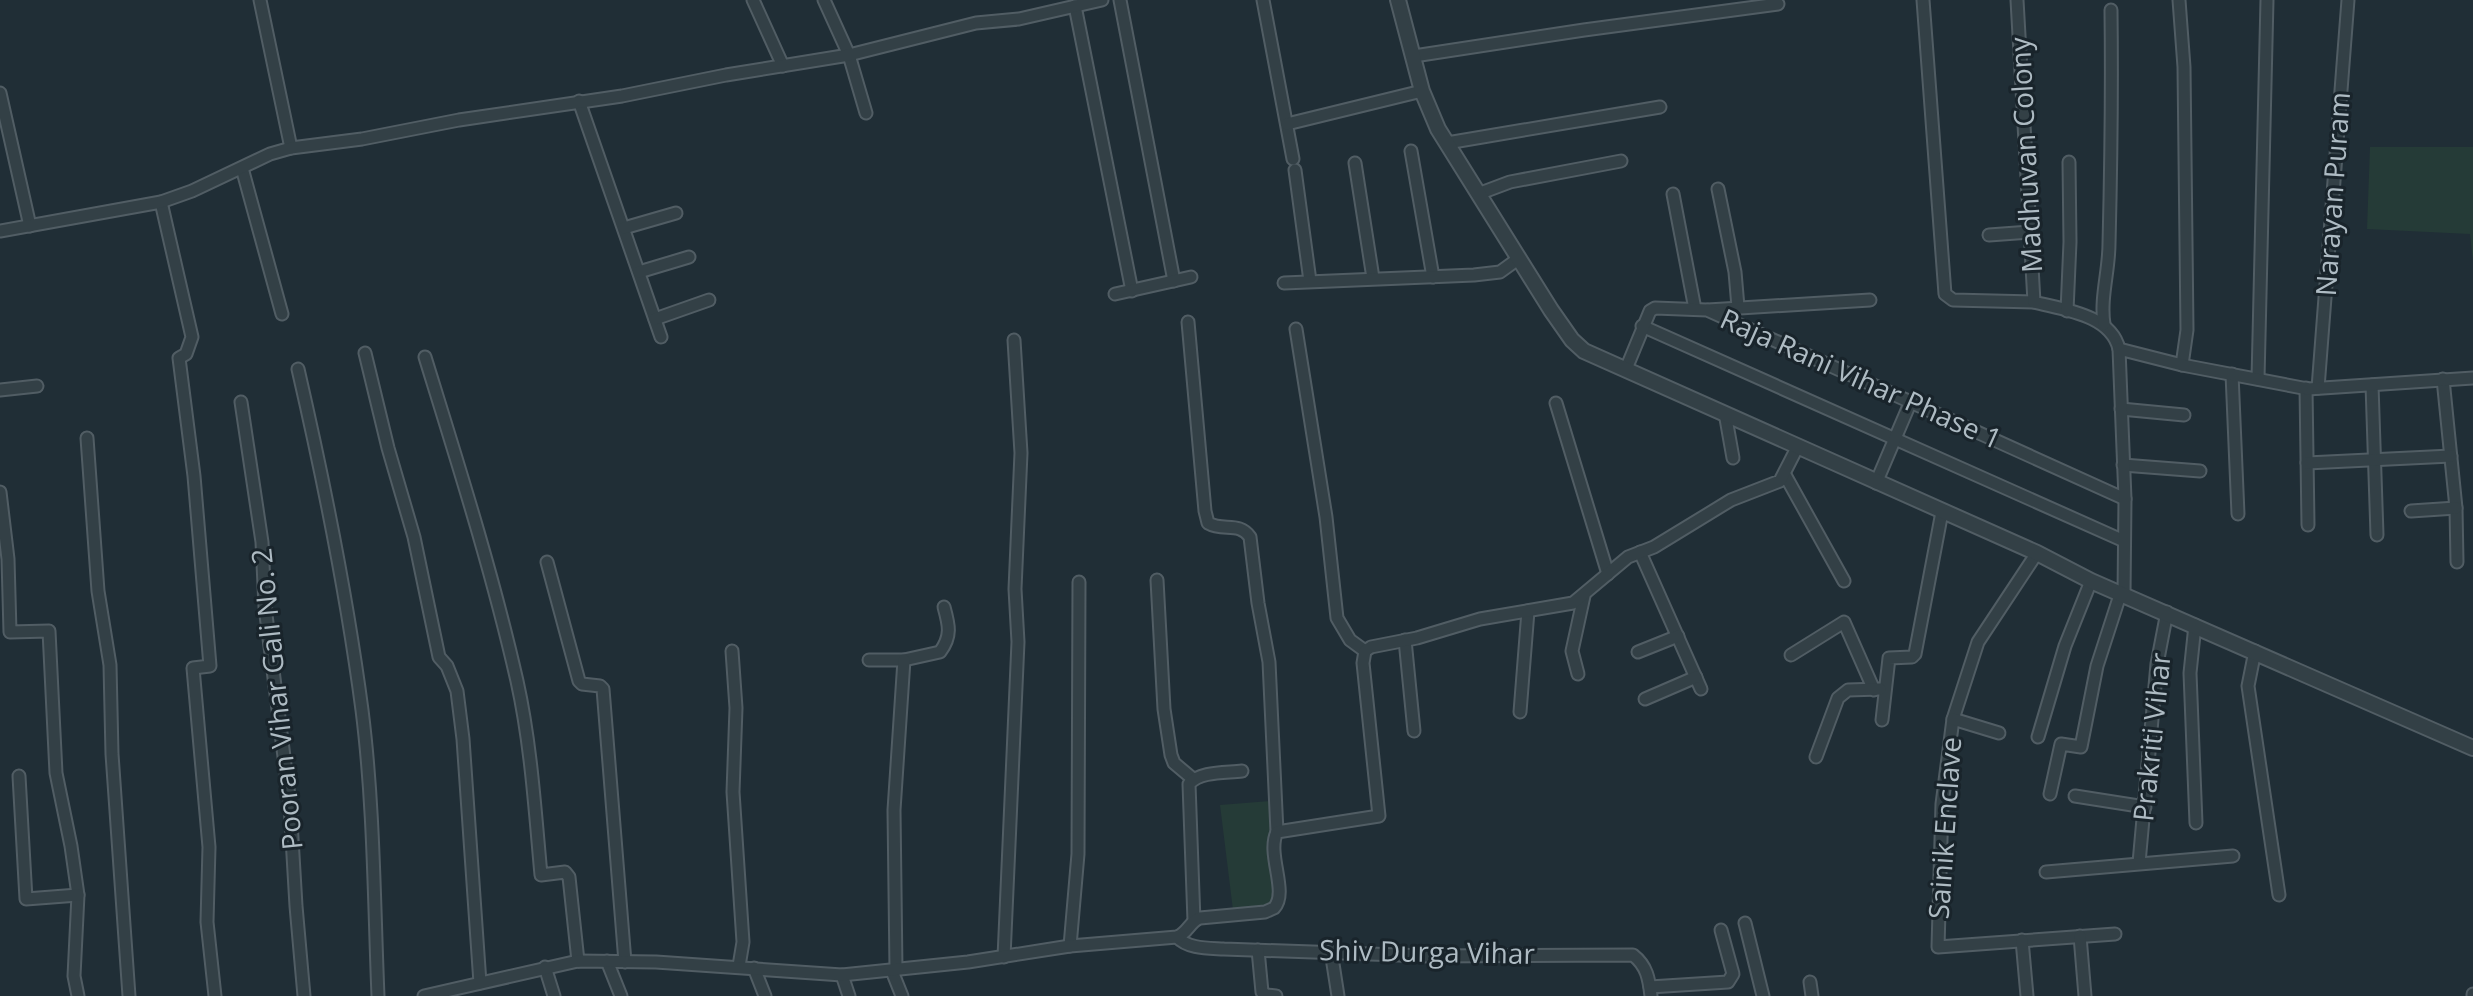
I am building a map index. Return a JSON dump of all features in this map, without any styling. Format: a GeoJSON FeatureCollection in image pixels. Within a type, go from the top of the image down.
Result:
{"type":"FeatureCollection","features":[{"type":"Feature","properties":{"kind":"street"},"geometry":{"type":"LineString","coordinates":[[260,0],[291,148]]}},
{"type":"Feature","properties":{"kind":"street"},"geometry":{"type":"LineString","coordinates":[[753,0],[783,66]]}},
{"type":"Feature","properties":{"kind":"street"},"geometry":{"type":"LineString","coordinates":[[824,0],[849,55],[866,113]]}},
{"type":"Feature","properties":{"kind":"street"},"geometry":{"type":"LineString","coordinates":[[0,231],[161,202],[192,191],[270,154],[291,148],[362,139],[849,55],[976,23],[1019,19],[1102,0]]}},
{"type":"Feature","properties":{"kind":"street"},"geometry":{"type":"LineString","coordinates":[[1120,0],[1174,281]]}},
{"type":"Feature","properties":{"kind":"street"},"geometry":{"type":"LineString","coordinates":[[1263,0],[1294,164],[1310,281]]}},
{"type":"Feature","properties":{"kind":"street"},"geometry":{"type":"LineString","coordinates":[[1398,0],[1430,112],[1478,194],[1513,263],[1572,340],[1584,351],[2037,553],[2091,581],[2473,748]]}},
{"type":"Feature","properties":{"kind":"street"},"geometry":{"type":"LineString","coordinates":[[1923,0],[1945,294],[1953,300],[2034,302]]}},
{"type":"Feature","properties":{"kind":"street","name":"Madhuvan Colony"},"geometry":{"type":"LineString","coordinates":[[2017,0],[2034,302],[2104,324]]}},
{"type":"Feature","properties":{"kind":"street"},"geometry":{"type":"LineString","coordinates":[[2179,0],[2184,67],[2187,330],[2182,365]]}},
{"type":"Feature","properties":{"kind":"street"},"geometry":{"type":"LineString","coordinates":[[2258,379],[2267,0]]}},
{"type":"Feature","properties":{"kind":"street","name":"Narayan Puram"},"geometry":{"type":"LineString","coordinates":[[2308,525],[2307,463],[2312,388],[2348,0]]}},
{"type":"Feature","properties":{"kind":"street"},"geometry":{"type":"LineString","coordinates":[[1414,56],[1778,4]]}},
{"type":"Feature","properties":{"kind":"street"},"geometry":{"type":"LineString","coordinates":[[1075,6],[1132,291]]}},
{"type":"Feature","properties":{"kind":"street"},"geometry":{"type":"LineString","coordinates":[[2050,794],[2061,744],[2081,747],[2097,666],[2122,593],[2125,499],[2119,349],[2115,335],[2104,324],[2102,310],[2109,260],[2111,10]]}},
{"type":"Feature","properties":{"kind":"street"},"geometry":{"type":"LineString","coordinates":[[1287,124],[1422,91]]}},
{"type":"Feature","properties":{"kind":"street"},"geometry":{"type":"LineString","coordinates":[[0,93],[30,226]]}},
{"type":"Feature","properties":{"kind":"street"},"geometry":{"type":"LineString","coordinates":[[579,101],[661,337]]}},
{"type":"Feature","properties":{"kind":"street"},"geometry":{"type":"LineString","coordinates":[[1447,143],[1660,107]]}},
{"type":"Feature","properties":{"kind":"street"},"geometry":{"type":"LineString","coordinates":[[1411,151],[1433,277]]}},
{"type":"Feature","properties":{"kind":"street"},"geometry":{"type":"LineString","coordinates":[[1478,194],[1510,182],[1621,161]]}},
{"type":"Feature","properties":{"kind":"street"},"geometry":{"type":"LineString","coordinates":[[2067,311],[2069,162]]}},
{"type":"Feature","properties":{"kind":"street"},"geometry":{"type":"LineString","coordinates":[[1355,163],[1373,278]]}},
{"type":"Feature","properties":{"kind":"street"},"geometry":{"type":"LineString","coordinates":[[242,168],[282,314]]}},
{"type":"Feature","properties":{"kind":"street"},"geometry":{"type":"LineString","coordinates":[[1718,189],[1735,272],[1738,307]]}},
{"type":"Feature","properties":{"kind":"street"},"geometry":{"type":"LineString","coordinates":[[1673,194],[1701,309],[1870,300]]}},
{"type":"Feature","properties":{"kind":"street"},"geometry":{"type":"LineString","coordinates":[[161,202],[192,337],[186,354],[179,358],[194,476],[210,666],[193,668],[209,847],[207,922],[215,996]]}},
{"type":"Feature","properties":{"kind":"street"},"geometry":{"type":"LineString","coordinates":[[624,228],[676,213]]}},
{"type":"Feature","properties":{"kind":"street"},"geometry":{"type":"LineString","coordinates":[[1989,235],[2030,232]]}},
{"type":"Feature","properties":{"kind":"street"},"geometry":{"type":"LineString","coordinates":[[639,272],[689,257]]}},
{"type":"Feature","properties":{"kind":"street"},"geometry":{"type":"LineString","coordinates":[[1284,283],[1500,272],[1513,263]]}},
{"type":"Feature","properties":{"kind":"street"},"geometry":{"type":"LineString","coordinates":[[1115,294],[1191,277]]}},
{"type":"Feature","properties":{"kind":"street"},"geometry":{"type":"LineString","coordinates":[[655,319],[709,300]]}},
{"type":"Feature","properties":{"kind":"street","name":"Raja Rani Vihar Phase 1"},"geometry":{"type":"LineString","coordinates":[[1642,326],[1655,308],[1701,309],[2125,499]]}},
{"type":"Feature","properties":{"kind":"street"},"geometry":{"type":"LineString","coordinates":[[429,995],[578,961],[739,966],[842,975],[894,970],[1070,946],[1177,937],[1185,934],[1200,918],[1265,912],[1278,905],[1269,662],[1250,537],[1245,530],[1237,527],[1216,528],[1208,523],[1188,322]]}},
{"type":"Feature","properties":{"kind":"street"},"geometry":{"type":"LineString","coordinates":[[1626,369],[1642,326],[2124,541]]}},
{"type":"Feature","properties":{"kind":"street"},"geometry":{"type":"LineString","coordinates":[[1296,329],[1326,517],[1337,618],[1350,640],[1365,651]]}},
{"type":"Feature","properties":{"kind":"street"},"geometry":{"type":"LineString","coordinates":[[1004,957],[1018,642],[1015,589],[1021,453],[1014,340]]}},
{"type":"Feature","properties":{"kind":"street"},"geometry":{"type":"LineString","coordinates":[[2119,349],[2182,365],[2312,388],[2473,378]]}},
{"type":"Feature","properties":{"kind":"street"},"geometry":{"type":"LineString","coordinates":[[365,353],[414,537],[439,657],[447,666],[457,691],[483,982],[492,996]]}},
{"type":"Feature","properties":{"kind":"street"},"geometry":{"type":"LineString","coordinates":[[425,357],[480,534],[518,684],[541,875],[565,872],[569,877],[578,961]]}},
{"type":"Feature","properties":{"kind":"street"},"geometry":{"type":"LineString","coordinates":[[298,369],[323,481],[362,710],[370,799],[378,996]]}},
{"type":"Feature","properties":{"kind":"street"},"geometry":{"type":"LineString","coordinates":[[2232,374],[2238,514]]}},
{"type":"Feature","properties":{"kind":"street"},"geometry":{"type":"LineString","coordinates":[[2443,379],[2456,508],[2457,562]]}},
{"type":"Feature","properties":{"kind":"street"},"geometry":{"type":"LineString","coordinates":[[2372,385],[2377,535]]}},
{"type":"Feature","properties":{"kind":"street"},"geometry":{"type":"LineString","coordinates":[[0,390],[37,386]]}},
{"type":"Feature","properties":{"kind":"street"},"geometry":{"type":"LineString","coordinates":[[1876,483],[1911,401]]}},
{"type":"Feature","properties":{"kind":"street","name":"Pooran Vihar Gali No. 2"},"geometry":{"type":"LineString","coordinates":[[241,402],[262,542],[265,607],[290,804],[304,996]]}},
{"type":"Feature","properties":{"kind":"street"},"geometry":{"type":"LineString","coordinates":[[1556,403],[1608,574]]}},
{"type":"Feature","properties":{"kind":"street"},"geometry":{"type":"LineString","coordinates":[[2121,409],[2184,415]]}},
{"type":"Feature","properties":{"kind":"street"},"geometry":{"type":"LineString","coordinates":[[1725,413],[1733,458]]}},
{"type":"Feature","properties":{"kind":"street"},"geometry":{"type":"LineString","coordinates":[[87,438],[98,591],[110,665],[112,754],[129,996]]}},
{"type":"Feature","properties":{"kind":"street"},"geometry":{"type":"LineString","coordinates":[[1277,832],[1379,816],[1363,663],[1365,651],[1453,626],[1573,603],[1628,557],[1654,547],[1731,500],[1774,485],[1785,475],[1798,446]]}},
{"type":"Feature","properties":{"kind":"street"},"geometry":{"type":"LineString","coordinates":[[2307,463],[2451,456]]}},
{"type":"Feature","properties":{"kind":"street"},"geometry":{"type":"LineString","coordinates":[[2123,465],[2200,471]]}},
{"type":"Feature","properties":{"kind":"street"},"geometry":{"type":"LineString","coordinates":[[1785,475],[1844,581]]}},
{"type":"Feature","properties":{"kind":"street"},"geometry":{"type":"LineString","coordinates":[[0,492],[5,626],[10,632],[49,631],[56,773],[78,895],[74,976],[78,996]]}},
{"type":"Feature","properties":{"kind":"street"},"geometry":{"type":"LineString","coordinates":[[2411,511],[2456,508]]}},
{"type":"Feature","properties":{"kind":"street"},"geometry":{"type":"LineString","coordinates":[[1882,720],[1880,689],[1889,658],[1912,657],[1915,654],[1942,512]]}},
{"type":"Feature","properties":{"kind":"street"},"geometry":{"type":"LineString","coordinates":[[1640,552],[1701,689]]}},
{"type":"Feature","properties":{"kind":"street","name":"Sainik Enclave"},"geometry":{"type":"LineString","coordinates":[[2037,553],[1978,642],[1953,719],[1942,804],[1938,947],[2115,934]]}},
{"type":"Feature","properties":{"kind":"street"},"geometry":{"type":"LineString","coordinates":[[547,562],[579,681],[603,689],[625,962]]}},
{"type":"Feature","properties":{"kind":"street"},"geometry":{"type":"LineString","coordinates":[[1157,580],[1164,709],[1171,755],[1174,763],[1193,779]]}},
{"type":"Feature","properties":{"kind":"street"},"geometry":{"type":"LineString","coordinates":[[2038,737],[2065,646],[2091,581]]}},
{"type":"Feature","properties":{"kind":"street"},"geometry":{"type":"LineString","coordinates":[[1070,946],[1078,854],[1079,582]]}},
{"type":"Feature","properties":{"kind":"street"},"geometry":{"type":"LineString","coordinates":[[1578,674],[1572,651],[1584,596]]}},
{"type":"Feature","properties":{"kind":"street"},"geometry":{"type":"LineString","coordinates":[[869,660],[904,660],[940,652],[951,631],[944,607]]}},
{"type":"Feature","properties":{"kind":"street"},"geometry":{"type":"LineString","coordinates":[[1520,712],[1528,611]]}},
{"type":"Feature","properties":{"kind":"street","name":"Prakriti Vihar"},"geometry":{"type":"LineString","coordinates":[[2139,863],[2157,664],[2167,612]]}},
{"type":"Feature","properties":{"kind":"street"},"geometry":{"type":"LineString","coordinates":[[1791,655],[1844,622],[1880,689]]}},
{"type":"Feature","properties":{"kind":"street"},"geometry":{"type":"LineString","coordinates":[[2195,625],[2190,673],[2196,823]]}},
{"type":"Feature","properties":{"kind":"street"},"geometry":{"type":"LineString","coordinates":[[1638,652],[1678,636]]}},
{"type":"Feature","properties":{"kind":"street"},"geometry":{"type":"LineString","coordinates":[[1405,640],[1414,731]]}},
{"type":"Feature","properties":{"kind":"street"},"geometry":{"type":"LineString","coordinates":[[732,651],[736,708],[733,792],[743,942],[739,966]]}},
{"type":"Feature","properties":{"kind":"street"},"geometry":{"type":"LineString","coordinates":[[2255,651],[2248,686],[2279,895]]}},
{"type":"Feature","properties":{"kind":"street"},"geometry":{"type":"LineString","coordinates":[[902,996],[894,970],[894,810],[904,660]]}},
{"type":"Feature","properties":{"kind":"street"},"geometry":{"type":"LineString","coordinates":[[1645,699],[1696,677]]}},
{"type":"Feature","properties":{"kind":"street"},"geometry":{"type":"LineString","coordinates":[[1816,757],[1838,698],[1848,690],[1880,689]]}},
{"type":"Feature","properties":{"kind":"street"},"geometry":{"type":"LineString","coordinates":[[1953,719],[1999,733]]}},
{"type":"Feature","properties":{"kind":"street"},"geometry":{"type":"LineString","coordinates":[[1194,921],[1189,784],[1193,779],[1242,771]]}},
{"type":"Feature","properties":{"kind":"street"},"geometry":{"type":"LineString","coordinates":[[19,776],[26,899],[78,895]]}},
{"type":"Feature","properties":{"kind":"street"},"geometry":{"type":"LineString","coordinates":[[2075,796],[2145,807]]}},
{"type":"Feature","properties":{"kind":"street"},"geometry":{"type":"LineString","coordinates":[[2046,872],[2233,856]]}},
{"type":"Feature","properties":{"kind":"street"},"geometry":{"type":"LineString","coordinates":[[1745,923],[1763,996]]}},
{"type":"Feature","properties":{"kind":"street"},"geometry":{"type":"LineString","coordinates":[[1651,991],[1728,982],[1733,974],[1721,930]]}},
{"type":"Feature","properties":{"kind":"street"},"geometry":{"type":"LineString","coordinates":[[2080,936],[2085,996]]}},
{"type":"Feature","properties":{"kind":"street","name":"Shiv Durga Vihar"},"geometry":{"type":"LineString","coordinates":[[1177,937],[1192,946],[1258,950],[1427,956],[1633,955],[1641,962],[1651,991]]}},
{"type":"Feature","properties":{"kind":"street"},"geometry":{"type":"LineString","coordinates":[[2022,940],[2027,996]]}},
{"type":"Feature","properties":{"kind":"street"},"geometry":{"type":"LineString","coordinates":[[1258,950],[1262,992],[1276,996]]}},
{"type":"Feature","properties":{"kind":"street"},"geometry":{"type":"LineString","coordinates":[[1331,951],[1338,996]]}},
{"type":"Feature","properties":{"kind":"street"},"geometry":{"type":"LineString","coordinates":[[607,961],[621,996]]}},
{"type":"Feature","properties":{"kind":"street"},"geometry":{"type":"LineString","coordinates":[[545,967],[554,996]]}},
{"type":"Feature","properties":{"kind":"street"},"geometry":{"type":"LineString","coordinates":[[754,968],[765,996]]}},
{"type":"Feature","properties":{"kind":"street"},"geometry":{"type":"LineString","coordinates":[[842,975],[849,996]]}},
{"type":"Feature","properties":{"kind":"street"},"geometry":{"type":"LineString","coordinates":[[1810,982],[1812,996]]}},
{"type":"Feature","properties":{"kind":"green space"},"geometry":{"type":"Polygon","coordinates":[[[2370,147],[2473,147],[2473,262],[2470,234],[2367,229],[2370,147]]]}},
{"type":"Feature","properties":{"kind":"green space"},"geometry":{"type":"Polygon","coordinates":[[[1270,801],[1273,824],[1268,840],[1275,898],[1264,907],[1233,910],[1220,805],[1270,801]]]}}]}
